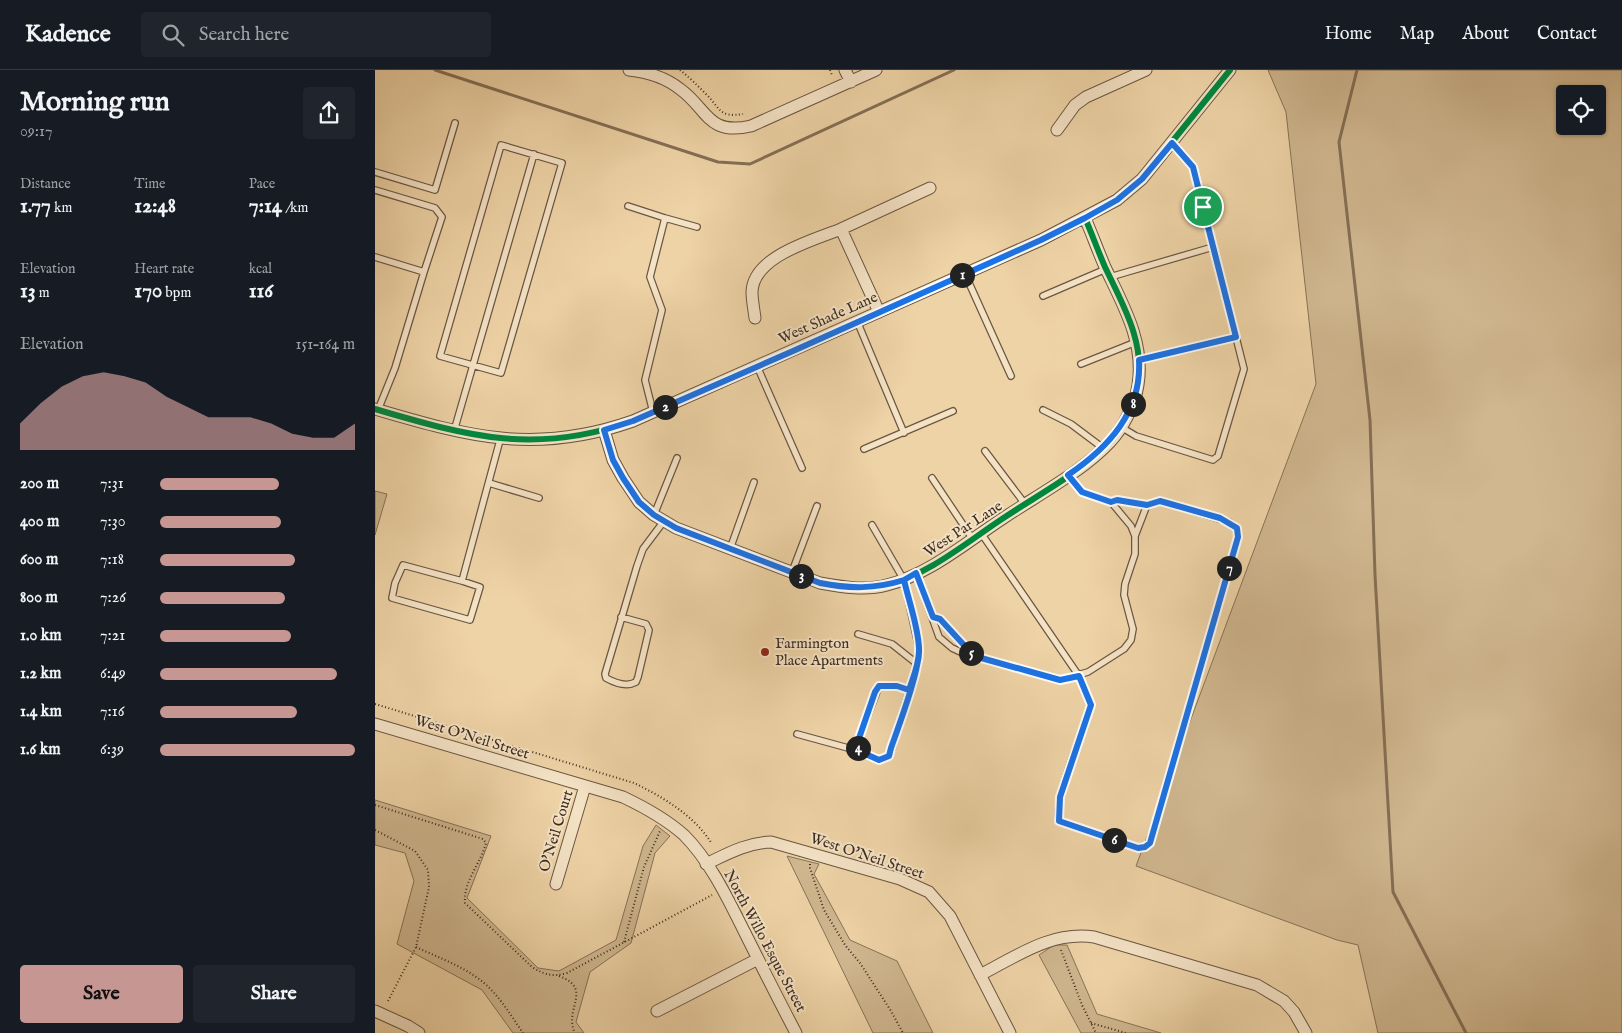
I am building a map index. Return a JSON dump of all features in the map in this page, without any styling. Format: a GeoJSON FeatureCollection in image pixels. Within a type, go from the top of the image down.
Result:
{"type":"FeatureCollection","features":[{"type":"Feature","properties":{"kind":"street"},"geometry":{"type":"LineString","coordinates":[[629,70],[667,80],[692,98],[711,121],[720,126],[735,129],[751,126],[876,70]]}},
{"type":"Feature","properties":{"kind":"street"},"geometry":{"type":"LineString","coordinates":[[845,70],[851,82]]}},
{"type":"Feature","properties":{"kind":"street"},"geometry":{"type":"LineString","coordinates":[[1057,130],[1075,104],[1146,70]]}},
{"type":"Feature","properties":{"kind":"street","name":"West Shade Lane"},"geometry":{"type":"LineString","coordinates":[[376,409],[454,432],[500,440],[558,440],[604,430],[653,412],[1041,240],[1117,200],[1142,179],[1230,70]]}},
{"type":"Feature","properties":{"kind":"street"},"geometry":{"type":"LineString","coordinates":[[755,318],[752,290],[761,267],[776,256],[841,229],[930,188]]}},
{"type":"Feature","properties":{"kind":"street","name":"West Par Lane"},"geometry":{"type":"LineString","coordinates":[[604,430],[613,460],[639,502],[659,518],[676,528],[820,583],[842,588],[885,586],[904,580],[1025,504],[1068,475],[1103,448],[1121,427],[1133,403],[1138,387],[1139,360],[1136,342],[1130,320],[1085,218]]}},
{"type":"Feature","properties":{"kind":"street"},"geometry":{"type":"LineString","coordinates":[[841,229],[879,312]]}},
{"type":"Feature","properties":{"kind":"street","name":"West O'Neil Street"},"geometry":{"type":"LineString","coordinates":[[375,724],[623,797],[645,807],[683,835],[706,864],[737,849],[755,843],[771,842],[909,883],[929,892],[939,901],[950,916],[1011,1033]]}},
{"type":"Feature","properties":{"kind":"street","name":"O'Neil Court"},"geometry":{"type":"LineString","coordinates":[[556,884],[585,786]]}},
{"type":"Feature","properties":{"kind":"street","name":"North Willo Esque Street"},"geometry":{"type":"LineString","coordinates":[[706,864],[728,900],[796,1033]]}},
{"type":"Feature","properties":{"kind":"street"},"geometry":{"type":"LineString","coordinates":[[980,975],[1046,941],[1076,934],[1093,937],[1257,985],[1283,1000],[1294,1012],[1306,1033]]}},
{"type":"Feature","properties":{"kind":"street"},"geometry":{"type":"LineString","coordinates":[[657,1011],[758,959]]}},
{"type":"Feature","properties":{"kind":"street"},"geometry":{"type":"LineString","coordinates":[[375,1012],[408,1026],[419,1033]]}},
{"type":"Feature","properties":{"kind":"lane"},"geometry":{"type":"LineString","coordinates":[[375,172],[435,190],[455,123]]}},
{"type":"Feature","properties":{"kind":"lane"},"geometry":{"type":"LineString","coordinates":[[1121,427],[1135,436],[1213,460],[1218,456],[1244,368],[1193,167],[1172,143]]}},
{"type":"Feature","properties":{"kind":"lane"},"geometry":{"type":"LineString","coordinates":[[501,145],[534,154],[562,163],[501,374],[439,356],[501,145]]}},
{"type":"Feature","properties":{"kind":"lane"},"geometry":{"type":"LineString","coordinates":[[454,432],[534,154]]}},
{"type":"Feature","properties":{"kind":"lane"},"geometry":{"type":"LineString","coordinates":[[375,190],[435,208],[442,216],[395,368],[376,409]]}},
{"type":"Feature","properties":{"kind":"lane"},"geometry":{"type":"LineString","coordinates":[[628,206],[697,227]]}},
{"type":"Feature","properties":{"kind":"lane"},"geometry":{"type":"LineString","coordinates":[[653,412],[645,380],[663,310],[650,277],[665,218]]}},
{"type":"Feature","properties":{"kind":"lane"},"geometry":{"type":"LineString","coordinates":[[1043,296],[1108,272],[1213,247]]}},
{"type":"Feature","properties":{"kind":"lane"},"geometry":{"type":"LineString","coordinates":[[375,257],[424,272]]}},
{"type":"Feature","properties":{"kind":"lane"},"geometry":{"type":"LineString","coordinates":[[965,274],[1011,376]]}},
{"type":"Feature","properties":{"kind":"lane"},"geometry":{"type":"LineString","coordinates":[[857,321],[904,433]]}},
{"type":"Feature","properties":{"kind":"lane"},"geometry":{"type":"LineString","coordinates":[[1139,360],[1236,337]]}},
{"type":"Feature","properties":{"kind":"lane"},"geometry":{"type":"LineString","coordinates":[[1081,364],[1136,342]]}},
{"type":"Feature","properties":{"kind":"lane"},"geometry":{"type":"LineString","coordinates":[[757,366],[802,468]]}},
{"type":"Feature","properties":{"kind":"lane"},"geometry":{"type":"LineString","coordinates":[[1043,410],[1071,424],[1103,448]]}},
{"type":"Feature","properties":{"kind":"lane"},"geometry":{"type":"LineString","coordinates":[[864,449],[953,411]]}},
{"type":"Feature","properties":{"kind":"lane"},"geometry":{"type":"LineString","coordinates":[[462,582],[500,440]]}},
{"type":"Feature","properties":{"kind":"lane"},"geometry":{"type":"LineString","coordinates":[[985,451],[1025,504]]}},
{"type":"Feature","properties":{"kind":"lane"},"geometry":{"type":"LineString","coordinates":[[621,617],[646,624],[649,630],[638,677],[635,682],[628,685],[611,681],[606,678],[605,674],[621,617],[643,549],[659,518],[677,458]]}},
{"type":"Feature","properties":{"kind":"lane"},"geometry":{"type":"LineString","coordinates":[[1068,475],[1082,492],[1111,502],[1131,526],[1135,536]]}},
{"type":"Feature","properties":{"kind":"lane"},"geometry":{"type":"LineString","coordinates":[[932,478],[1079,676],[1091,705],[1060,797],[1059,821],[1138,848],[1145,847],[1150,843],[1238,537],[1237,528],[1220,518],[1160,501],[1147,505],[1117,500],[1111,502]]}},
{"type":"Feature","properties":{"kind":"lane"},"geometry":{"type":"LineString","coordinates":[[731,548],[754,482]]}},
{"type":"Feature","properties":{"kind":"lane"},"geometry":{"type":"LineString","coordinates":[[489,483],[539,498]]}},
{"type":"Feature","properties":{"kind":"lane"},"geometry":{"type":"LineString","coordinates":[[916,573],[939,637],[952,648],[1060,680],[1079,676],[1125,649],[1131,640],[1133,629],[1127,613],[1125,589],[1135,554],[1135,536],[1147,505]]}},
{"type":"Feature","properties":{"kind":"lane"},"geometry":{"type":"LineString","coordinates":[[792,572],[817,506]]}},
{"type":"Feature","properties":{"kind":"lane"},"geometry":{"type":"LineString","coordinates":[[797,734],[859,751],[879,760],[889,756],[917,663],[919,649],[904,580],[872,525]]}},
{"type":"Feature","properties":{"kind":"lane"},"geometry":{"type":"LineString","coordinates":[[403,565],[462,582],[480,587],[471,620],[392,598],[395,583],[403,565]]}},
{"type":"Feature","properties":{"kind":"lane"},"geometry":{"type":"LineString","coordinates":[[933,617],[940,619],[974,656]]}},
{"type":"Feature","properties":{"kind":"lane"},"geometry":{"type":"LineString","coordinates":[[858,634],[892,644],[917,663]]}},
{"type":"Feature","properties":{"kind":"lane"},"geometry":{"type":"LineString","coordinates":[[859,751],[857,744],[879,686],[897,686],[909,690]]}},
{"type":"Feature","properties":{"kind":"path"},"geometry":{"type":"LineString","coordinates":[[680,70],[709,97],[716,108],[725,114],[743,114]]}},
{"type":"Feature","properties":{"kind":"path"},"geometry":{"type":"LineString","coordinates":[[830,70],[832,75]]}},
{"type":"Feature","properties":{"kind":"path"},"geometry":{"type":"LineString","coordinates":[[375,704],[634,783],[664,798],[693,822],[711,844]]}},
{"type":"Feature","properties":{"kind":"path"},"geometry":{"type":"LineString","coordinates":[[375,805],[483,839],[486,843],[466,889],[465,903],[532,968],[545,975],[568,979],[577,989],[578,996],[571,1020],[575,1033]]}},
{"type":"Feature","properties":{"kind":"path"},"geometry":{"type":"LineString","coordinates":[[375,830],[415,851],[428,870],[429,887],[416,947],[388,1001]]}},
{"type":"Feature","properties":{"kind":"path"},"geometry":{"type":"LineString","coordinates":[[625,942],[644,867],[661,831]]}},
{"type":"Feature","properties":{"kind":"path"},"geometry":{"type":"LineString","coordinates":[[811,861],[809,868],[824,910],[845,946],[860,963],[891,1011],[903,1033]]}},
{"type":"Feature","properties":{"kind":"path"},"geometry":{"type":"LineString","coordinates":[[559,976],[713,894]]}},
{"type":"Feature","properties":{"kind":"path"},"geometry":{"type":"LineString","coordinates":[[1059,946],[1096,1033]]}},
{"type":"Feature","properties":{"kind":"path"},"geometry":{"type":"LineString","coordinates":[[416,947],[455,964],[479,979],[497,996],[523,1033]]}},
{"type":"Feature","properties":{"kind":"path"},"geometry":{"type":"LineString","coordinates":[[1091,1023],[1125,1033]]}},
{"type":"Feature","properties":{"kind":"shaded area"},"geometry":{"type":"Polygon","coordinates":[[[1268,70],[1622,70],[1622,1033],[1378,1033],[1358,945],[1337,940],[1136,866],[1316,384],[1286,112],[1268,70]]]}},
{"type":"Feature","properties":{"kind":"shaded area"},"geometry":{"type":"Polygon","coordinates":[[[375,491],[387,494],[375,535],[375,491]]]}},
{"type":"Feature","properties":{"kind":"shaded area"},"geometry":{"type":"Polygon","coordinates":[[[375,800],[491,836],[467,898],[538,968],[559,971],[616,940],[643,846],[656,825],[670,836],[655,853],[631,943],[590,972],[576,1022],[584,1033],[513,1033],[482,990],[397,944],[414,881],[405,853],[375,845],[375,800]]]}},
{"type":"Feature","properties":{"kind":"shaded area"},"geometry":{"type":"Polygon","coordinates":[[[787,856],[819,864],[814,874],[850,940],[897,961],[933,1033],[873,1033],[787,856]]]}},
{"type":"Feature","properties":{"kind":"shaded area"},"geometry":{"type":"Polygon","coordinates":[[[1054,945],[1067,945],[1097,1014],[1161,1033],[1081,1033],[1039,955],[1054,945]]]}},
{"type":"Feature","properties":{"kind":"waterway"},"geometry":{"type":"LineString","coordinates":[[435,70],[718,162],[750,164],[954,70]]}},
{"type":"Feature","properties":{"kind":"waterway"},"geometry":{"type":"LineString","coordinates":[[1357,70],[1339,142],[1370,420],[1375,575],[1393,892],[1466,1033]]}},
{"type":"Feature","properties":{"kind":"cycle path"},"geometry":{"type":"LineString","coordinates":[[375,409],[473,434],[534,440],[598,431],[633,421],[1041,240],[1117,200],[1142,179],[1230,70]]}},
{"type":"Feature","properties":{"kind":"cycle path"},"geometry":{"type":"LineString","coordinates":[[604,430],[613,460],[639,502],[654,515],[676,528],[820,583],[870,588],[903,580],[948,556],[1087,463],[1110,442],[1128,416],[1138,385],[1139,369],[1135,339],[1131,324],[1085,218]]}},
{"type":"Feature","properties":{"kind":"place","name":"Farmington Place Apartments"},"geometry":{"type":"Point","coordinates":[765,652]}},
{"type":"Feature","properties":{"kind":"route"},"geometry":{"type":"LineString","coordinates":[[1203,207],[1193,167],[1189,160],[1172,143],[1142,179],[1117,200],[1085,218],[1041,240],[793,351],[633,421],[604,430],[613,460],[639,502],[654,515],[676,528],[820,583],[842,588],[865,588],[885,586],[904,580],[919,649],[914,675],[889,756],[879,760],[866,756],[859,751],[857,744],[875,692],[879,686],[884,685],[897,686],[909,690],[914,675],[917,663],[919,649],[915,630],[904,580],[916,573],[933,617],[940,619],[974,656],[1060,680],[1079,676],[1091,705],[1060,797],[1057,814],[1059,821],[1066,825],[1138,848],[1145,847],[1150,843],[1238,537],[1237,528],[1220,518],[1160,501],[1147,505],[1130,501],[1117,500],[1111,502],[1082,492],[1068,475],[1109,442],[1121,427],[1133,403],[1138,387],[1139,360],[1236,337],[1203,207]]}}]}
